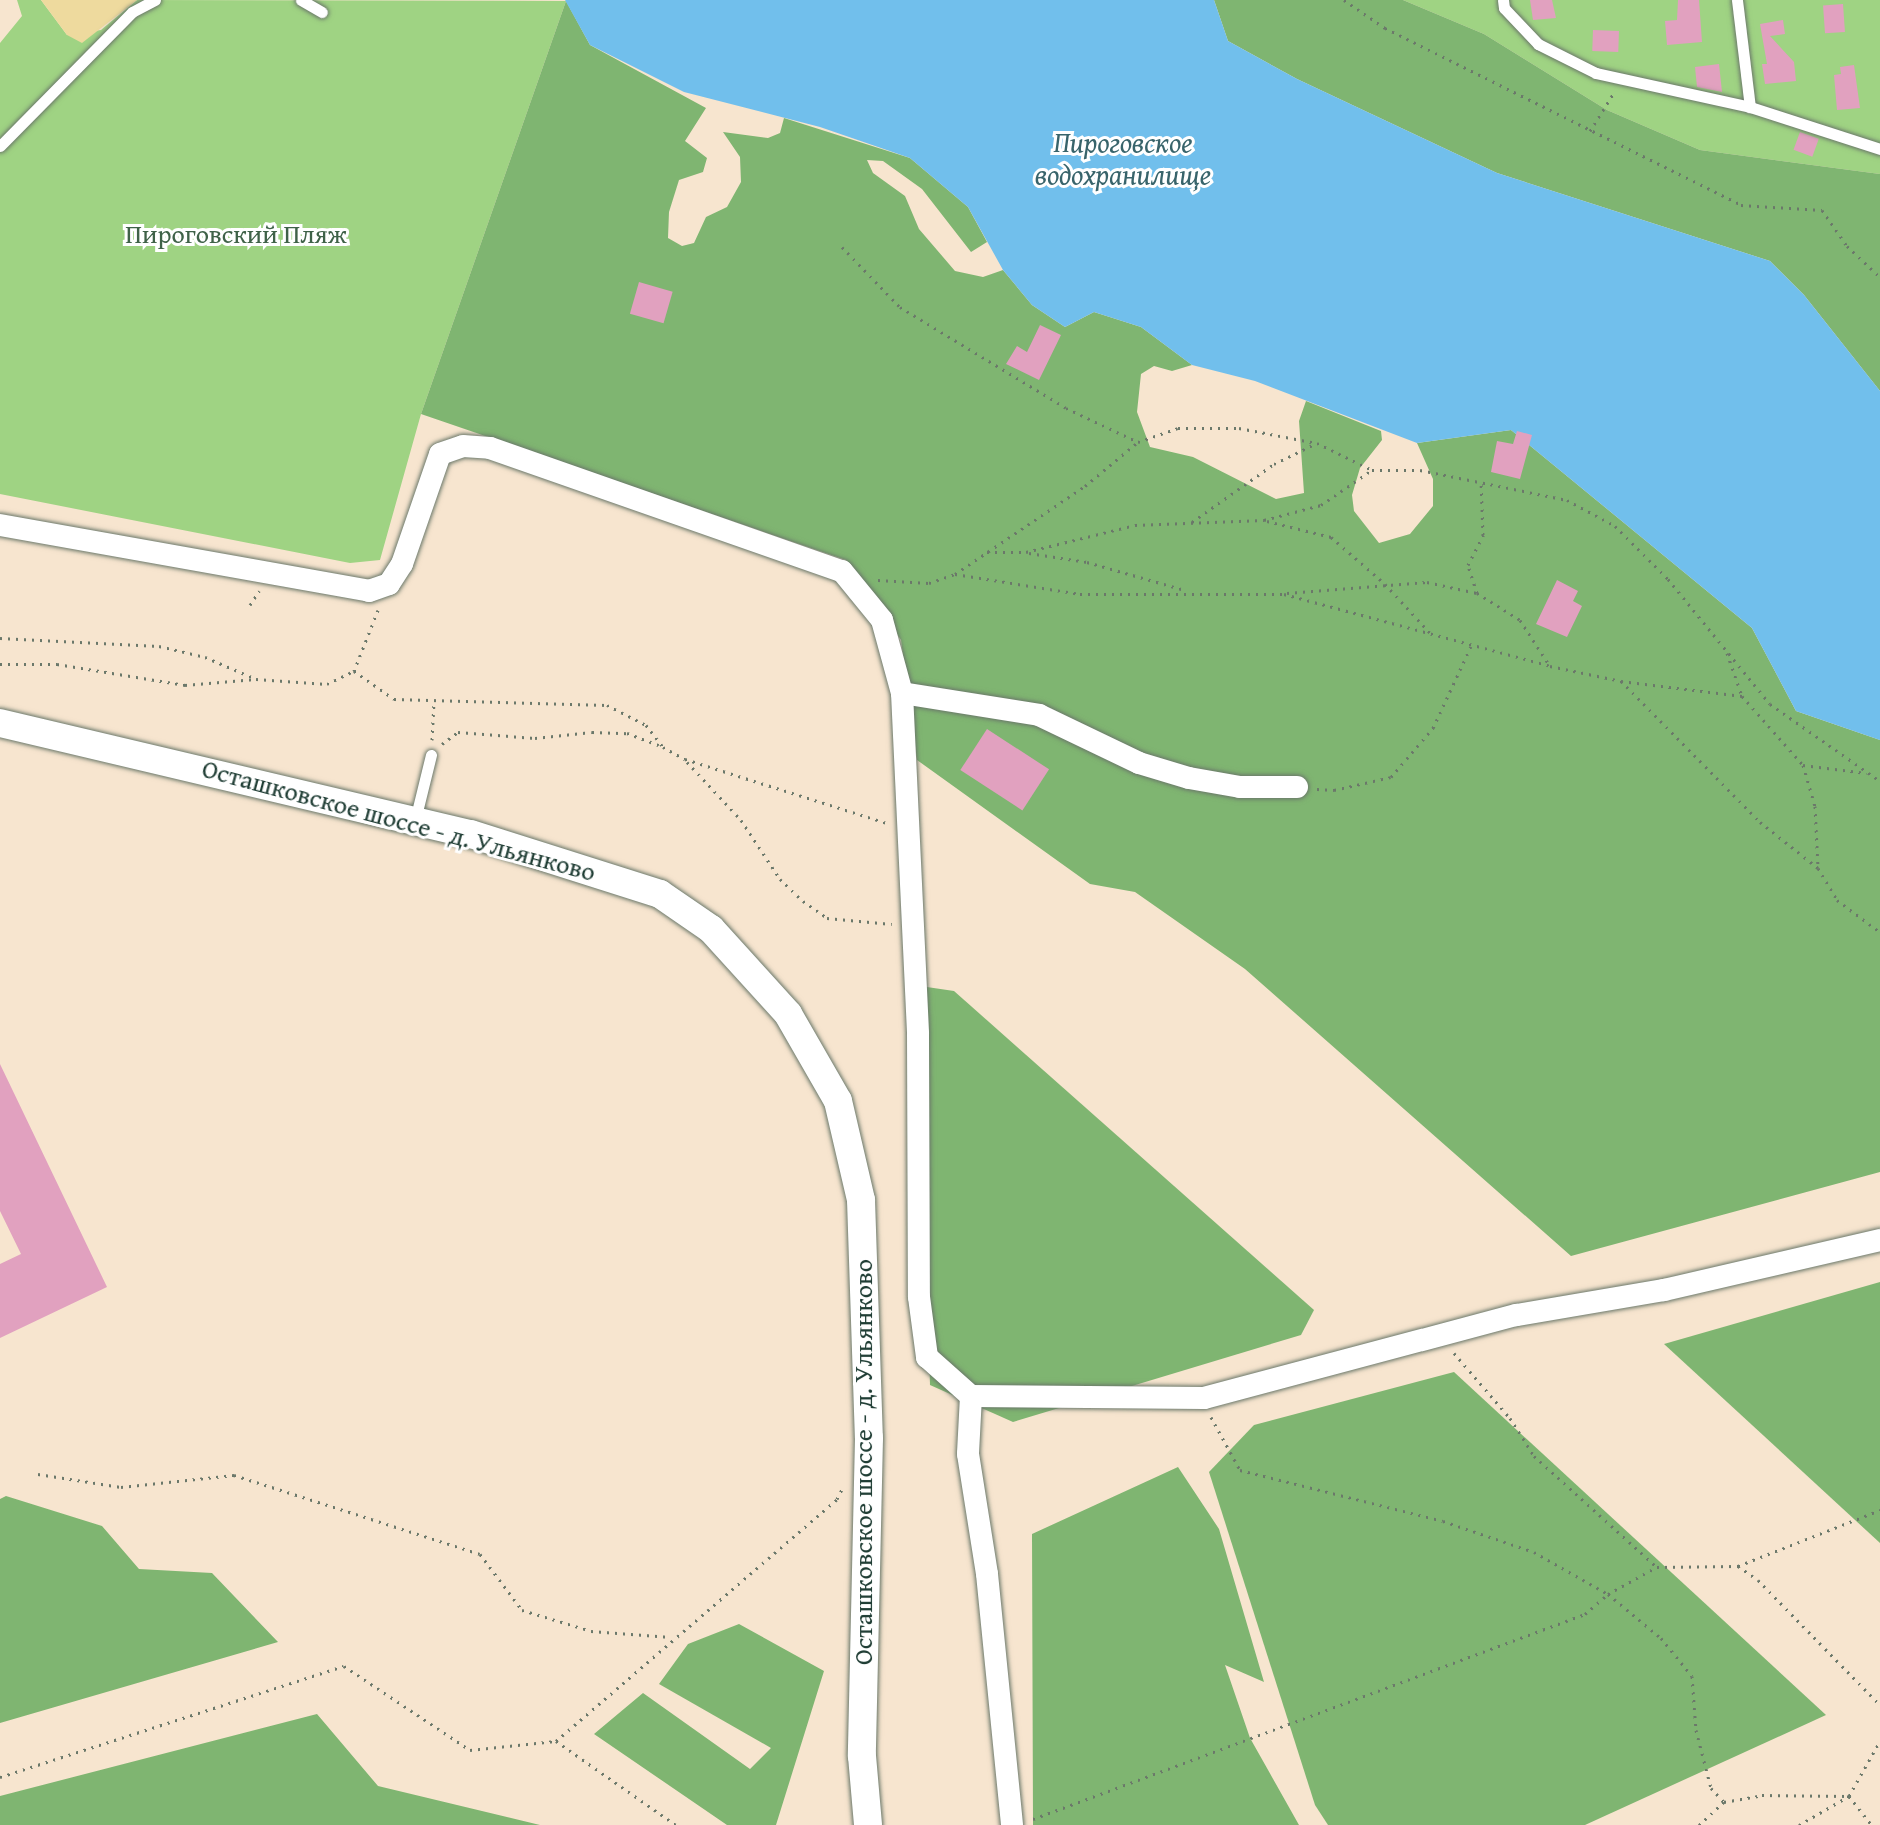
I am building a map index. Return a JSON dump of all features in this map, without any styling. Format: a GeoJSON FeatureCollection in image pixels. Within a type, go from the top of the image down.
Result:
{"type":"FeatureCollection","features":[{"type":"Feature","properties":{"kind":"street"},"geometry":{"type":"LineString","coordinates":[[0,525],[369,591],[389,584],[402,564],[440,454],[463,446],[490,448],[842,571],[882,620],[902,693],[913,924],[921,1312],[927,1357],[971,1396],[1204,1398],[1439,1334],[1880,1240]]}},
{"type":"Feature","properties":{"kind":"street"},"geometry":{"type":"LineString","coordinates":[[902,693],[1039,715],[1139,763],[1189,778],[1240,787],[1297,787]]}},
{"type":"Feature","properties":{"kind":"street","name":"Осташковское шоссе - д. Ульянково"},"geometry":{"type":"LineString","coordinates":[[0,723],[415,820],[534,852],[660,894],[711,929],[756,974],[788,1014],[838,1101],[861,1200],[866,1301],[862,1756],[868,1825]]}},
{"type":"Feature","properties":{"kind":"street"},"geometry":{"type":"LineString","coordinates":[[971,1396],[968,1454],[1022,1822]]}},
{"type":"Feature","properties":{"kind":"lane"},"geometry":{"type":"LineString","coordinates":[[0,146],[132,12],[155,0]]}},
{"type":"Feature","properties":{"kind":"lane"},"geometry":{"type":"LineString","coordinates":[[301,0],[322,12]]}},
{"type":"Feature","properties":{"kind":"lane"},"geometry":{"type":"LineString","coordinates":[[1503,0],[1504,8],[1538,44],[1596,73],[1622,76],[1750,107],[1880,149]]}},
{"type":"Feature","properties":{"kind":"lane"},"geometry":{"type":"LineString","coordinates":[[1737,0],[1750,107]]}},
{"type":"Feature","properties":{"kind":"lane"},"geometry":{"type":"LineString","coordinates":[[415,820],[431,755]]}},
{"type":"Feature","properties":{"kind":"path"},"geometry":{"type":"LineString","coordinates":[[1344,0],[1385,28],[1741,205],[1822,210],[1847,246],[1880,277]]}},
{"type":"Feature","properties":{"kind":"path"},"geometry":{"type":"LineString","coordinates":[[1590,131],[1607,110],[1622,76]]}},
{"type":"Feature","properties":{"kind":"path"},"geometry":{"type":"LineString","coordinates":[[842,247],[900,307],[1066,408],[1138,442]]}},
{"type":"Feature","properties":{"kind":"path"},"geometry":{"type":"LineString","coordinates":[[955,574],[1085,486],[1138,442],[1178,428],[1201,427],[1317,443],[1372,470],[1420,470],[1567,500],[1615,526],[1770,704],[1880,781]]}},
{"type":"Feature","properties":{"kind":"path"},"geometry":{"type":"LineString","coordinates":[[1192,522],[1274,464],[1317,443]]}},
{"type":"Feature","properties":{"kind":"path"},"geometry":{"type":"LineString","coordinates":[[1026,552],[1135,525],[1264,520],[1321,505],[1372,470]]}},
{"type":"Feature","properties":{"kind":"path"},"geometry":{"type":"LineString","coordinates":[[1477,593],[1468,565],[1483,535],[1481,480]]}},
{"type":"Feature","properties":{"kind":"path"},"geometry":{"type":"LineString","coordinates":[[1264,520],[1331,537],[1385,584],[1435,638]]}},
{"type":"Feature","properties":{"kind":"path"},"geometry":{"type":"LineString","coordinates":[[987,552],[1026,552],[1087,562],[1184,590]]}},
{"type":"Feature","properties":{"kind":"path"},"geometry":{"type":"LineString","coordinates":[[842,571],[907,583],[955,574],[1080,594],[1184,590],[1284,594],[1427,582],[1477,593],[1520,620],[1550,666]]}},
{"type":"Feature","properties":{"kind":"path"},"geometry":{"type":"LineString","coordinates":[[0,664],[72,665],[185,685],[256,679],[327,684],[343,681],[354,671],[389,584]]}},
{"type":"Feature","properties":{"kind":"path"},"geometry":{"type":"LineString","coordinates":[[1284,594],[1435,638],[1550,666],[1621,681],[1742,696]]}},
{"type":"Feature","properties":{"kind":"path"},"geometry":{"type":"LineString","coordinates":[[0,638],[159,646],[205,657],[256,679]]}},
{"type":"Feature","properties":{"kind":"path"},"geometry":{"type":"LineString","coordinates":[[1297,787],[1334,790],[1391,777],[1433,728],[1471,646]]}},
{"type":"Feature","properties":{"kind":"path"},"geometry":{"type":"LineString","coordinates":[[1726,650],[1742,696],[1803,765],[1815,806],[1818,868]]}},
{"type":"Feature","properties":{"kind":"path"},"geometry":{"type":"LineString","coordinates":[[354,671],[394,699],[434,704],[550,700],[607,705],[646,725],[663,747]]}},
{"type":"Feature","properties":{"kind":"path"},"geometry":{"type":"LineString","coordinates":[[1621,681],[1760,822],[1818,868],[1837,900],[1880,932]]}},
{"type":"Feature","properties":{"kind":"path"},"geometry":{"type":"LineString","coordinates":[[431,755],[434,704]]}},
{"type":"Feature","properties":{"kind":"path"},"geometry":{"type":"LineString","coordinates":[[431,755],[458,732],[535,738],[627,733],[685,759],[907,829]]}},
{"type":"Feature","properties":{"kind":"path"},"geometry":{"type":"LineString","coordinates":[[685,759],[741,820],[780,879],[803,901],[827,918],[860,924],[913,924]]}},
{"type":"Feature","properties":{"kind":"path"},"geometry":{"type":"LineString","coordinates":[[1803,765],[1867,773]]}},
{"type":"Feature","properties":{"kind":"path"},"geometry":{"type":"LineString","coordinates":[[1439,1334],[1510,1418],[1534,1456],[1657,1567]]}},
{"type":"Feature","properties":{"kind":"path"},"geometry":{"type":"LineString","coordinates":[[1204,1398],[1240,1470],[1443,1521],[1534,1552],[1608,1594],[1661,1638],[1692,1676],[1696,1730],[1711,1788],[1724,1802]]}},
{"type":"Feature","properties":{"kind":"path"},"geometry":{"type":"LineString","coordinates":[[38,1474],[121,1487],[234,1475],[480,1554],[522,1610],[591,1631],[671,1637]]}},
{"type":"Feature","properties":{"kind":"path"},"geometry":{"type":"LineString","coordinates":[[0,1777],[344,1666],[470,1750],[556,1741],[671,1637],[837,1499],[847,1479]]}},
{"type":"Feature","properties":{"kind":"path"},"geometry":{"type":"LineString","coordinates":[[1022,1822],[1585,1614],[1608,1594],[1657,1567],[1738,1566],[1880,1510]]}},
{"type":"Feature","properties":{"kind":"path"},"geometry":{"type":"LineString","coordinates":[[1738,1566],[1758,1580],[1880,1705]]}},
{"type":"Feature","properties":{"kind":"path"},"geometry":{"type":"LineString","coordinates":[[556,1741],[676,1825]]}},
{"type":"Feature","properties":{"kind":"path"},"geometry":{"type":"LineString","coordinates":[[1799,1825],[1849,1796],[1880,1741]]}},
{"type":"Feature","properties":{"kind":"path"},"geometry":{"type":"LineString","coordinates":[[1699,1825],[1724,1802],[1762,1795],[1849,1796]]}},
{"type":"Feature","properties":{"kind":"path"},"geometry":{"type":"LineString","coordinates":[[1849,1796],[1872,1825]]}},
{"type":"Feature","properties":{"kind":"green space","name":"Пироговский Пляж"},"geometry":{"type":"Polygon","coordinates":[[[17,0],[41,0],[67,35],[101,30],[137,0],[566,1],[421,414],[380,560],[350,563],[0,494],[0,43],[22,16],[17,0]]]}},
{"type":"Feature","properties":{"kind":"green space"},"geometry":{"type":"Polygon","coordinates":[[[1214,0],[1403,0],[1484,34],[1607,110],[1700,150],[1880,174],[1880,391],[1804,295],[1770,261],[1497,173],[1297,79],[1228,41],[1214,0]]]}},
{"type":"Feature","properties":{"kind":"green space"},"geometry":{"type":"Polygon","coordinates":[[[1403,0],[1880,0],[1880,174],[1700,150],[1607,110],[1484,34],[1403,0]]]}},
{"type":"Feature","properties":{"kind":"green space"},"geometry":{"type":"Polygon","coordinates":[[[566,1],[590,45],[706,108],[685,141],[707,158],[703,172],[679,180],[669,212],[668,238],[682,246],[694,243],[706,217],[727,207],[741,182],[740,157],[723,132],[768,138],[780,133],[784,118],[910,158],[968,207],[987,242],[971,252],[922,189],[883,161],[867,160],[873,173],[905,196],[919,229],[955,271],[983,277],[1003,270],[1032,305],[1065,327],[1094,312],[1141,327],[1192,365],[1172,371],[1154,366],[1141,374],[1137,412],[1150,447],[1193,457],[1276,499],[1304,493],[1299,421],[1306,401],[1381,431],[1382,440],[1360,468],[1352,495],[1354,511],[1379,543],[1410,534],[1433,506],[1433,479],[1417,443],[1511,430],[1752,628],[1796,711],[1880,740],[1880,1172],[1571,1256],[1245,969],[1135,892],[1090,884],[917,760],[901,640],[846,560],[421,414],[566,1]]]}},
{"type":"Feature","properties":{"kind":"green space"},"geometry":{"type":"Polygon","coordinates":[[[920,986],[954,991],[1314,1310],[1301,1335],[1013,1422],[930,1385],[920,986]]]}},
{"type":"Feature","properties":{"kind":"green space"},"geometry":{"type":"Polygon","coordinates":[[[1880,1282],[1880,1543],[1664,1344],[1880,1282]]]}},
{"type":"Feature","properties":{"kind":"green space"},"geometry":{"type":"Polygon","coordinates":[[[1454,1372],[1826,1715],[1585,1825],[1328,1825],[1315,1805],[1209,1472],[1254,1425],[1454,1372]]]}},
{"type":"Feature","properties":{"kind":"green space"},"geometry":{"type":"Polygon","coordinates":[[[1178,1467],[1219,1529],[1264,1682],[1225,1665],[1250,1738],[1299,1825],[1033,1825],[1032,1534],[1178,1467]]]}},
{"type":"Feature","properties":{"kind":"green space"},"geometry":{"type":"Polygon","coordinates":[[[6,1496],[102,1526],[139,1569],[212,1573],[278,1642],[0,1723],[0,1499],[6,1496]]]}},
{"type":"Feature","properties":{"kind":"green space"},"geometry":{"type":"Polygon","coordinates":[[[739,1624],[824,1671],[776,1825],[727,1825],[594,1734],[643,1693],[750,1769],[771,1748],[659,1684],[688,1644],[739,1624]]]}},
{"type":"Feature","properties":{"kind":"green space"},"geometry":{"type":"Polygon","coordinates":[[[317,1714],[378,1786],[540,1825],[0,1825],[0,1796],[317,1714]]]}},
{"type":"Feature","properties":{"kind":"sand"},"geometry":{"type":"Polygon","coordinates":[[[41,0],[137,0],[82,43],[67,35],[41,0]]]}},
{"type":"Feature","properties":{"kind":"water","name":"Пироговское водохранилище"},"geometry":{"type":"Polygon","coordinates":[[[565,0],[1214,0],[1228,41],[1297,79],[1497,173],[1770,261],[1804,295],[1880,391],[1880,740],[1796,711],[1752,628],[1511,430],[1417,443],[1255,381],[1192,365],[1141,327],[1094,312],[1065,327],[1032,305],[1003,270],[968,207],[910,158],[820,127],[684,92],[590,45],[565,0]]]}},
{"type":"Feature","properties":{"kind":"building"},"geometry":{"type":"Polygon","coordinates":[[[1530,0],[1552,0],[1556,18],[1533,20],[1530,0]]]}},
{"type":"Feature","properties":{"kind":"building"},"geometry":{"type":"Polygon","coordinates":[[[1678,0],[1699,0],[1702,42],[1667,45],[1665,21],[1677,20],[1678,0]]]}},
{"type":"Feature","properties":{"kind":"building"},"geometry":{"type":"Polygon","coordinates":[[[1843,4],[1845,32],[1825,33],[1823,5],[1843,4]]]}},
{"type":"Feature","properties":{"kind":"building"},"geometry":{"type":"Polygon","coordinates":[[[1783,20],[1785,34],[1770,36],[1794,62],[1796,81],[1765,84],[1762,64],[1767,64],[1760,24],[1783,20]]]}},
{"type":"Feature","properties":{"kind":"building"},"geometry":{"type":"Polygon","coordinates":[[[1593,30],[1619,31],[1618,52],[1592,51],[1593,30]]]}},
{"type":"Feature","properties":{"kind":"building"},"geometry":{"type":"Polygon","coordinates":[[[1719,64],[1722,92],[1697,87],[1695,67],[1719,64]]]}},
{"type":"Feature","properties":{"kind":"building"},"geometry":{"type":"Polygon","coordinates":[[[1854,65],[1860,108],[1837,110],[1834,75],[1841,74],[1840,67],[1854,65]]]}},
{"type":"Feature","properties":{"kind":"building"},"geometry":{"type":"Polygon","coordinates":[[[1800,132],[1819,139],[1812,157],[1794,150],[1800,132]]]}},
{"type":"Feature","properties":{"kind":"building"},"geometry":{"type":"Polygon","coordinates":[[[639,282],[673,292],[664,323],[630,314],[639,282]]]}},
{"type":"Feature","properties":{"kind":"building"},"geometry":{"type":"Polygon","coordinates":[[[1040,325],[1061,335],[1039,380],[1006,364],[1017,346],[1027,352],[1040,325]]]}},
{"type":"Feature","properties":{"kind":"building"},"geometry":{"type":"Polygon","coordinates":[[[1517,431],[1532,435],[1520,479],[1491,472],[1497,441],[1513,444],[1517,431]]]}},
{"type":"Feature","properties":{"kind":"building"},"geometry":{"type":"Polygon","coordinates":[[[1557,580],[1578,591],[1573,601],[1582,606],[1567,637],[1536,624],[1557,580]]]}},
{"type":"Feature","properties":{"kind":"building"},"geometry":{"type":"Polygon","coordinates":[[[987,729],[1049,769],[1022,810],[960,770],[987,729]]]}},
{"type":"Feature","properties":{"kind":"building"},"geometry":{"type":"Polygon","coordinates":[[[0,1064],[107,1287],[0,1338],[0,1264],[21,1254],[0,1211],[0,1064]]]}}]}
